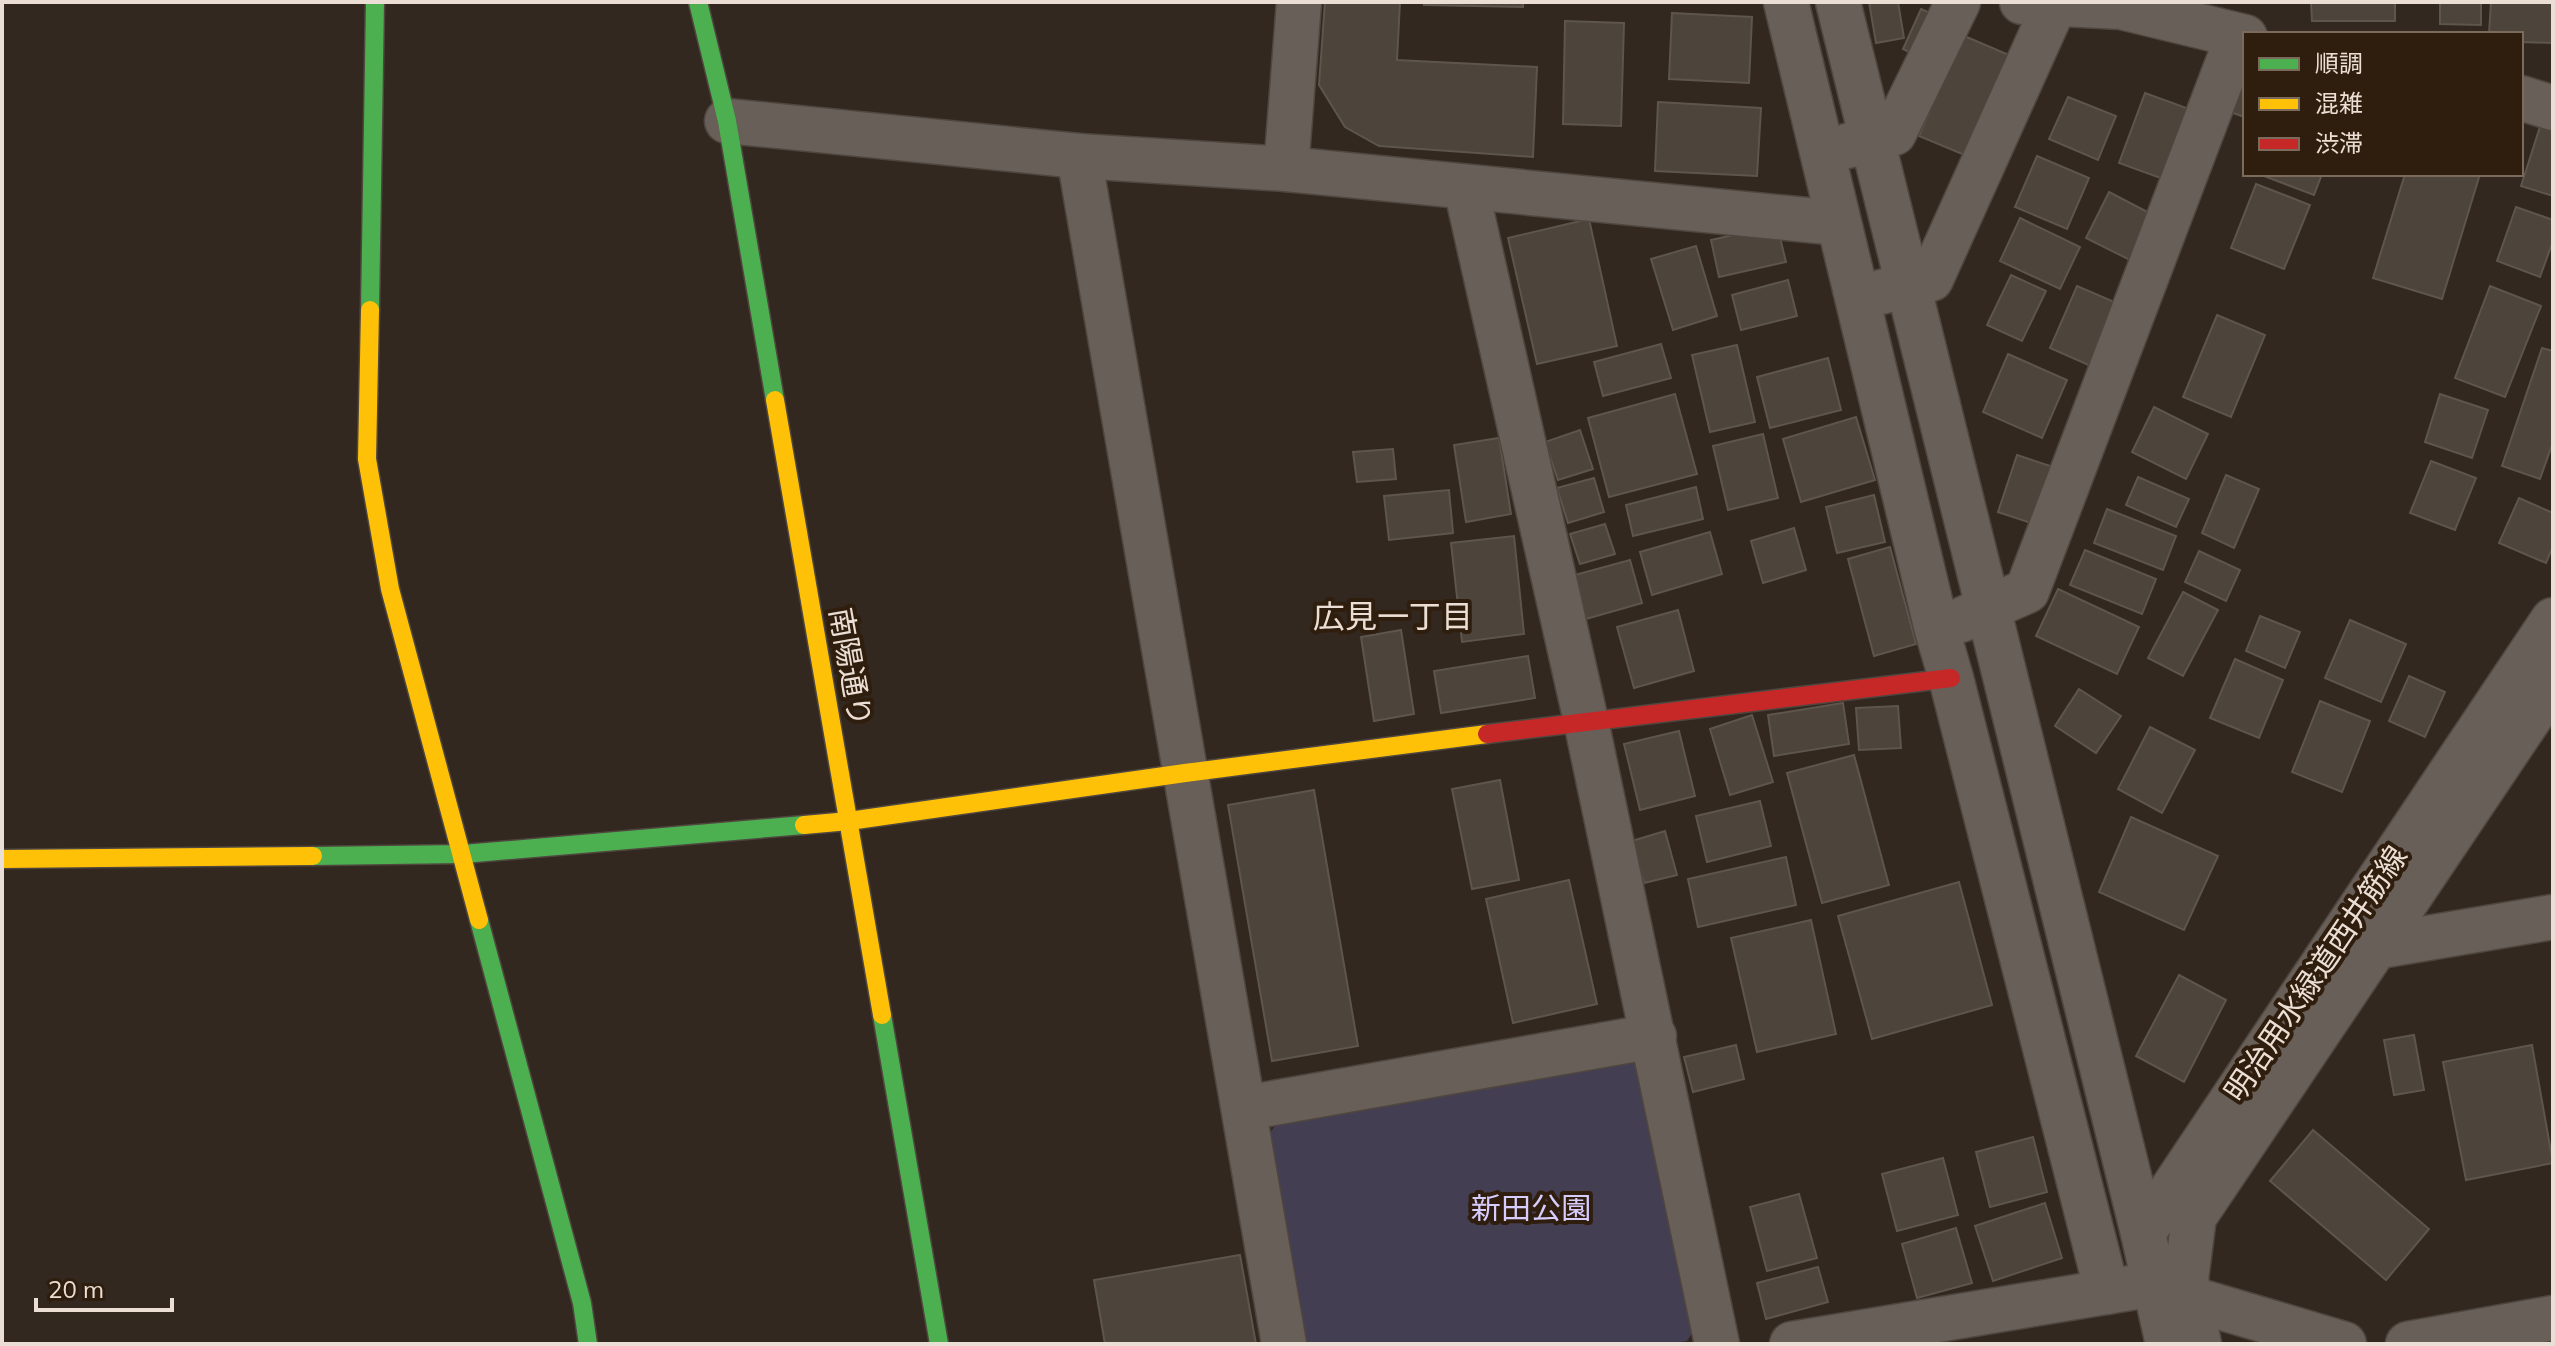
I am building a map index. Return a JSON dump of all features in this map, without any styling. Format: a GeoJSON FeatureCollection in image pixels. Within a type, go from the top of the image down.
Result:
{"type":"FeatureCollection","features":[{"type":"Feature","properties":{"kind":"street"},"geometry":{"type":"LineString","coordinates":[[375,2],[367,459],[390,589],[582,1303],[588,1344]]}},
{"type":"Feature","properties":{"kind":"street","name":"南陽通り"},"geometry":{"type":"LineString","coordinates":[[698,2],[727,121],[939,1344]]}},
{"type":"Feature","properties":{"kind":"street"},"geometry":{"type":"LineString","coordinates":[[1286,169],[1299,2]]}},
{"type":"Feature","properties":{"kind":"street"},"geometry":{"type":"LineString","coordinates":[[1786,2],[1937,630],[2107,1292]]}},
{"type":"Feature","properties":{"kind":"street"},"geometry":{"type":"LineString","coordinates":[[1838,2],[2143,1233],[2176,1287],[2199,1344]]}},
{"type":"Feature","properties":{"kind":"street"},"geometry":{"type":"LineString","coordinates":[[1822,154],[1894,133],[1958,2]]}},
{"type":"Feature","properties":{"kind":"street"},"geometry":{"type":"LineString","coordinates":[[1857,297],[1931,279],[2038,3],[2121,7],[2242,36],[2027,591],[1937,630]]}},
{"type":"Feature","properties":{"kind":"street"},"geometry":{"type":"LineString","coordinates":[[2523,99],[2553,108]]}},
{"type":"Feature","properties":{"kind":"street"},"geometry":{"type":"LineString","coordinates":[[727,121],[1079,156],[1286,169],[1838,223]]}},
{"type":"Feature","properties":{"kind":"street"},"geometry":{"type":"LineString","coordinates":[[1079,156],[1284,1344]]}},
{"type":"Feature","properties":{"kind":"street"},"geometry":{"type":"LineString","coordinates":[[1466,188],[1586,721],[1717,1344]]}},
{"type":"Feature","properties":{"kind":"street","name":"明治用水緑道西井筋線"},"geometry":{"type":"LineString","coordinates":[[2143,1233],[2553,620]]}},
{"type":"Feature","properties":{"kind":"street"},"geometry":{"type":"LineString","coordinates":[[2,859],[463,854],[849,821],[1185,773],[1951,678]]}},
{"type":"Feature","properties":{"kind":"street"},"geometry":{"type":"LineString","coordinates":[[2168,1344],[2176,1287],[2194,1217],[2553,683]]}},
{"type":"Feature","properties":{"kind":"street"},"geometry":{"type":"LineString","coordinates":[[2374,947],[2553,917]]}},
{"type":"Feature","properties":{"kind":"street"},"geometry":{"type":"LineString","coordinates":[[1245,1108],[1654,1036]]}},
{"type":"Feature","properties":{"kind":"street"},"geometry":{"type":"LineString","coordinates":[[1792,1344],[2107,1292],[2176,1287],[2344,1344]]}},
{"type":"Feature","properties":{"kind":"street"},"geometry":{"type":"LineString","coordinates":[[2408,1344],[2553,1318]]}},
{"type":"Feature","properties":{"kind":"green space","name":"新田公園"},"geometry":{"type":"Polygon","coordinates":[[[1624,1056],[1642,1067],[1698,1323],[1687,1341],[1667,1344],[1307,1344],[1269,1134],[1283,1115],[1624,1056]]]}},
{"type":"Feature","properties":{"kind":"building"},"geometry":{"type":"Polygon","coordinates":[[[1325,2],[1400,2],[1397,60],[1537,67],[1533,157],[1379,146],[1345,127],[1319,85],[1325,2]]]}},
{"type":"Feature","properties":{"kind":"building"},"geometry":{"type":"Polygon","coordinates":[[[1424,2],[1523,2],[1523,7],[1424,5],[1424,2]]]}},
{"type":"Feature","properties":{"kind":"building"},"geometry":{"type":"Polygon","coordinates":[[[1869,2],[1898,2],[1904,38],[1876,43],[1869,2]]]}},
{"type":"Feature","properties":{"kind":"building"},"geometry":{"type":"Polygon","coordinates":[[[2311,2],[2395,2],[2395,21],[2312,21],[2311,2]]]}},
{"type":"Feature","properties":{"kind":"building"},"geometry":{"type":"Polygon","coordinates":[[[2440,2],[2481,2],[2481,25],[2440,24],[2440,2]]]}},
{"type":"Feature","properties":{"kind":"building"},"geometry":{"type":"Polygon","coordinates":[[[2491,2],[2553,2],[2553,43],[2523,42],[2523,32],[2489,32],[2491,2]]]}},
{"type":"Feature","properties":{"kind":"building"},"geometry":{"type":"Polygon","coordinates":[[[1921,9],[1946,20],[1927,61],[1903,49],[1921,9]]]}},
{"type":"Feature","properties":{"kind":"building"},"geometry":{"type":"Polygon","coordinates":[[[1672,13],[1752,17],[1749,83],[1669,79],[1672,13]]]}},
{"type":"Feature","properties":{"kind":"building"},"geometry":{"type":"Polygon","coordinates":[[[1565,21],[1624,23],[1621,126],[1563,124],[1565,21]]]}},
{"type":"Feature","properties":{"kind":"building"},"geometry":{"type":"Polygon","coordinates":[[[1962,35],[2009,55],[1967,156],[1919,136],[1962,35]]]}},
{"type":"Feature","properties":{"kind":"building"},"geometry":{"type":"Polygon","coordinates":[[[2243,61],[2243,116],[2227,111],[2243,61]]]}},
{"type":"Feature","properties":{"kind":"building"},"geometry":{"type":"Polygon","coordinates":[[[2145,93],[2192,110],[2166,180],[2119,163],[2145,93]]]}},
{"type":"Feature","properties":{"kind":"building"},"geometry":{"type":"Polygon","coordinates":[[[2068,97],[2116,116],[2098,160],[2049,139],[2068,97]]]}},
{"type":"Feature","properties":{"kind":"building"},"geometry":{"type":"Polygon","coordinates":[[[1658,102],[1761,108],[1757,176],[1655,171],[1658,102]]]}},
{"type":"Feature","properties":{"kind":"building"},"geometry":{"type":"Polygon","coordinates":[[[2545,111],[2553,114],[2553,196],[2521,186],[2545,111]]]}},
{"type":"Feature","properties":{"kind":"building"},"geometry":{"type":"Polygon","coordinates":[[[2037,156],[2089,178],[2067,229],[2015,207],[2037,156]]]}},
{"type":"Feature","properties":{"kind":"building"},"geometry":{"type":"Polygon","coordinates":[[[2264,176],[2321,176],[2314,195],[2264,176]]]}},
{"type":"Feature","properties":{"kind":"building"},"geometry":{"type":"Polygon","coordinates":[[[2404,176],[2479,176],[2442,299],[2373,278],[2404,176]]]}},
{"type":"Feature","properties":{"kind":"building"},"geometry":{"type":"Polygon","coordinates":[[[2256,184],[2310,205],[2284,269],[2231,248],[2256,184]]]}},
{"type":"Feature","properties":{"kind":"building"},"geometry":{"type":"Polygon","coordinates":[[[2109,192],[2159,218],[2136,263],[2086,238],[2109,192]]]}},
{"type":"Feature","properties":{"kind":"building"},"geometry":{"type":"Polygon","coordinates":[[[2516,207],[2553,220],[2553,241],[2540,277],[2497,261],[2516,207]]]}},
{"type":"Feature","properties":{"kind":"building"},"geometry":{"type":"Polygon","coordinates":[[[2020,218],[2080,247],[2060,289],[2000,261],[2020,218]]]}},
{"type":"Feature","properties":{"kind":"building"},"geometry":{"type":"Polygon","coordinates":[[[1589,219],[1617,346],[1537,364],[1508,238],[1589,219]]]}},
{"type":"Feature","properties":{"kind":"building"},"geometry":{"type":"Polygon","coordinates":[[[1777,225],[1786,262],[1719,277],[1711,240],[1777,225]]]}},
{"type":"Feature","properties":{"kind":"building"},"geometry":{"type":"Polygon","coordinates":[[[1696,246],[1717,316],[1673,330],[1651,259],[1696,246]]]}},
{"type":"Feature","properties":{"kind":"building"},"geometry":{"type":"Polygon","coordinates":[[[2011,275],[2046,291],[2022,341],[1987,325],[2011,275]]]}},
{"type":"Feature","properties":{"kind":"building"},"geometry":{"type":"Polygon","coordinates":[[[1788,280],[1797,316],[1741,330],[1732,295],[1788,280]]]}},
{"type":"Feature","properties":{"kind":"building"},"geometry":{"type":"Polygon","coordinates":[[[2077,286],[2119,304],[2093,367],[2050,348],[2077,286]]]}},
{"type":"Feature","properties":{"kind":"building"},"geometry":{"type":"Polygon","coordinates":[[[2490,286],[2541,306],[2505,397],[2455,378],[2490,286]]]}},
{"type":"Feature","properties":{"kind":"building"},"geometry":{"type":"Polygon","coordinates":[[[2217,315],[2265,335],[2231,417],[2183,397],[2217,315]]]}},
{"type":"Feature","properties":{"kind":"building"},"geometry":{"type":"Polygon","coordinates":[[[1661,344],[1671,378],[1603,396],[1594,362],[1661,344]]]}},
{"type":"Feature","properties":{"kind":"building"},"geometry":{"type":"Polygon","coordinates":[[[1737,345],[1755,422],[1710,432],[1692,355],[1737,345]]]}},
{"type":"Feature","properties":{"kind":"building"},"geometry":{"type":"Polygon","coordinates":[[[2542,348],[2553,351],[2553,442],[2540,479],[2502,466],[2542,348]]]}},
{"type":"Feature","properties":{"kind":"building"},"geometry":{"type":"Polygon","coordinates":[[[2008,354],[2067,380],[2042,438],[1983,412],[2008,354]]]}},
{"type":"Feature","properties":{"kind":"building"},"geometry":{"type":"Polygon","coordinates":[[[1828,358],[1841,410],[1770,428],[1757,377],[1828,358]]]}},
{"type":"Feature","properties":{"kind":"building"},"geometry":{"type":"Polygon","coordinates":[[[1675,394],[1697,474],[1609,497],[1588,418],[1675,394]]]}},
{"type":"Feature","properties":{"kind":"building"},"geometry":{"type":"Polygon","coordinates":[[[2440,394],[2488,410],[2472,458],[2425,442],[2440,394]]]}},
{"type":"Feature","properties":{"kind":"building"},"geometry":{"type":"Polygon","coordinates":[[[2154,407],[2208,434],[2186,479],[2132,452],[2154,407]]]}},
{"type":"Feature","properties":{"kind":"building"},"geometry":{"type":"Polygon","coordinates":[[[1856,417],[1875,480],[1801,502],[1783,439],[1856,417]]]}},
{"type":"Feature","properties":{"kind":"building"},"geometry":{"type":"Polygon","coordinates":[[[1580,430],[1593,469],[1558,480],[1545,442],[1580,430]]]}},
{"type":"Feature","properties":{"kind":"building"},"geometry":{"type":"Polygon","coordinates":[[[1763,434],[1778,498],[1728,510],[1713,446],[1763,434]]]}},
{"type":"Feature","properties":{"kind":"building"},"geometry":{"type":"Polygon","coordinates":[[[1499,438],[1511,514],[1466,522],[1454,445],[1499,438]]]}},
{"type":"Feature","properties":{"kind":"building"},"geometry":{"type":"Polygon","coordinates":[[[1393,449],[1396,479],[1357,482],[1353,452],[1393,449]]]}},
{"type":"Feature","properties":{"kind":"building"},"geometry":{"type":"Polygon","coordinates":[[[2017,455],[2053,467],[2034,524],[1998,512],[2017,455]]]}},
{"type":"Feature","properties":{"kind":"building"},"geometry":{"type":"Polygon","coordinates":[[[2431,461],[2476,478],[2455,530],[2410,513],[2431,461]]]}},
{"type":"Feature","properties":{"kind":"building"},"geometry":{"type":"Polygon","coordinates":[[[2226,475],[2259,489],[2234,548],[2202,533],[2226,475]]]}},
{"type":"Feature","properties":{"kind":"building"},"geometry":{"type":"Polygon","coordinates":[[[2138,477],[2189,499],[2176,527],[2126,505],[2138,477]]]}},
{"type":"Feature","properties":{"kind":"building"},"geometry":{"type":"Polygon","coordinates":[[[1594,478],[1604,512],[1568,523],[1557,488],[1594,478]]]}},
{"type":"Feature","properties":{"kind":"building"},"geometry":{"type":"Polygon","coordinates":[[[1696,487],[1703,519],[1633,536],[1626,505],[1696,487]]]}},
{"type":"Feature","properties":{"kind":"building"},"geometry":{"type":"Polygon","coordinates":[[[1449,490],[1453,533],[1389,540],[1384,496],[1449,490]]]}},
{"type":"Feature","properties":{"kind":"building"},"geometry":{"type":"Polygon","coordinates":[[[1874,495],[1885,542],[1837,553],[1826,507],[1874,495]]]}},
{"type":"Feature","properties":{"kind":"building"},"geometry":{"type":"Polygon","coordinates":[[[2519,498],[2553,513],[2553,546],[2546,563],[2499,543],[2519,498]]]}},
{"type":"Feature","properties":{"kind":"building"},"geometry":{"type":"Polygon","coordinates":[[[2107,509],[2176,536],[2163,570],[2094,543],[2107,509]]]}},
{"type":"Feature","properties":{"kind":"building"},"geometry":{"type":"Polygon","coordinates":[[[1605,524],[1615,554],[1580,564],[1570,534],[1605,524]]]}},
{"type":"Feature","properties":{"kind":"building"},"geometry":{"type":"Polygon","coordinates":[[[1794,528],[1806,570],[1763,583],[1751,541],[1794,528]]]}},
{"type":"Feature","properties":{"kind":"building"},"geometry":{"type":"Polygon","coordinates":[[[1710,532],[1722,574],[1652,595],[1640,552],[1710,532]]]}},
{"type":"Feature","properties":{"kind":"building"},"geometry":{"type":"Polygon","coordinates":[[[1514,536],[1524,634],[1462,642],[1451,543],[1514,536]]]}},
{"type":"Feature","properties":{"kind":"building"},"geometry":{"type":"Polygon","coordinates":[[[1890,547],[1916,644],[1874,656],[1848,559],[1890,547]]]}},
{"type":"Feature","properties":{"kind":"building"},"geometry":{"type":"Polygon","coordinates":[[[2085,550],[2156,579],[2142,614],[2070,585],[2085,550]]]}},
{"type":"Feature","properties":{"kind":"building"},"geometry":{"type":"Polygon","coordinates":[[[2199,551],[2240,570],[2226,601],[2185,582],[2199,551]]]}},
{"type":"Feature","properties":{"kind":"building"},"geometry":{"type":"Polygon","coordinates":[[[1630,560],[1642,603],[1586,619],[1575,575],[1630,560]]]}},
{"type":"Feature","properties":{"kind":"building"},"geometry":{"type":"Polygon","coordinates":[[[2058,589],[2139,627],[2117,674],[2036,636],[2058,589]]]}},
{"type":"Feature","properties":{"kind":"building"},"geometry":{"type":"Polygon","coordinates":[[[2183,592],[2218,610],[2183,676],[2148,658],[2183,592]]]}},
{"type":"Feature","properties":{"kind":"building"},"geometry":{"type":"Polygon","coordinates":[[[1678,610],[1694,671],[1634,688],[1617,627],[1678,610]]]}},
{"type":"Feature","properties":{"kind":"building"},"geometry":{"type":"Polygon","coordinates":[[[2260,616],[2300,632],[2285,668],[2246,651],[2260,616]]]}},
{"type":"Feature","properties":{"kind":"building"},"geometry":{"type":"Polygon","coordinates":[[[2350,620],[2406,644],[2381,702],[2325,678],[2350,620]]]}},
{"type":"Feature","properties":{"kind":"building"},"geometry":{"type":"Polygon","coordinates":[[[1401,630],[1414,714],[1374,721],[1361,637],[1401,630]]]}},
{"type":"Feature","properties":{"kind":"building"},"geometry":{"type":"Polygon","coordinates":[[[1528,656],[1535,698],[1441,713],[1434,671],[1528,656]]]}},
{"type":"Feature","properties":{"kind":"building"},"geometry":{"type":"Polygon","coordinates":[[[2235,659],[2283,680],[2259,738],[2210,718],[2235,659]]]}},
{"type":"Feature","properties":{"kind":"building"},"geometry":{"type":"Polygon","coordinates":[[[2409,676],[2445,692],[2425,737],[2389,721],[2409,676]]]}},
{"type":"Feature","properties":{"kind":"building"},"geometry":{"type":"Polygon","coordinates":[[[2079,689],[2121,716],[2096,753],[2055,726],[2079,689]]]}},
{"type":"Feature","properties":{"kind":"building"},"geometry":{"type":"Polygon","coordinates":[[[2320,701],[2370,721],[2342,792],[2292,772],[2320,701]]]}},
{"type":"Feature","properties":{"kind":"building"},"geometry":{"type":"Polygon","coordinates":[[[1843,703],[1849,744],[1774,756],[1768,715],[1843,703]]]}},
{"type":"Feature","properties":{"kind":"building"},"geometry":{"type":"Polygon","coordinates":[[[1898,706],[1901,748],[1859,750],[1856,708],[1898,706]]]}},
{"type":"Feature","properties":{"kind":"building"},"geometry":{"type":"Polygon","coordinates":[[[1752,715],[1773,782],[1730,795],[1710,729],[1752,715]]]}},
{"type":"Feature","properties":{"kind":"building"},"geometry":{"type":"Polygon","coordinates":[[[2150,727],[2195,750],[2162,813],[2118,789],[2150,727]]]}},
{"type":"Feature","properties":{"kind":"building"},"geometry":{"type":"Polygon","coordinates":[[[1679,731],[1695,796],[1640,810],[1624,744],[1679,731]]]}},
{"type":"Feature","properties":{"kind":"building"},"geometry":{"type":"Polygon","coordinates":[[[1854,755],[1889,885],[1822,903],[1787,773],[1854,755]]]}},
{"type":"Feature","properties":{"kind":"building"},"geometry":{"type":"Polygon","coordinates":[[[1500,780],[1519,880],[1472,889],[1452,789],[1500,780]]]}},
{"type":"Feature","properties":{"kind":"building"},"geometry":{"type":"Polygon","coordinates":[[[1314,790],[1358,1046],[1272,1061],[1228,805],[1314,790]]]}},
{"type":"Feature","properties":{"kind":"building"},"geometry":{"type":"Polygon","coordinates":[[[1760,801],[1771,846],[1707,862],[1696,816],[1760,801]]]}},
{"type":"Feature","properties":{"kind":"building"},"geometry":{"type":"Polygon","coordinates":[[[2131,817],[2218,856],[2184,930],[2099,892],[2131,817]]]}},
{"type":"Feature","properties":{"kind":"building"},"geometry":{"type":"Polygon","coordinates":[[[1665,831],[1677,875],[1644,883],[1632,841],[1665,831]]]}},
{"type":"Feature","properties":{"kind":"building"},"geometry":{"type":"Polygon","coordinates":[[[1786,857],[1796,905],[1698,927],[1688,879],[1786,857]]]}},
{"type":"Feature","properties":{"kind":"building"},"geometry":{"type":"Polygon","coordinates":[[[1569,880],[1597,1004],[1513,1023],[1486,899],[1569,880]]]}},
{"type":"Feature","properties":{"kind":"building"},"geometry":{"type":"Polygon","coordinates":[[[1959,882],[1992,1005],[1872,1039],[1838,916],[1959,882]]]}},
{"type":"Feature","properties":{"kind":"building"},"geometry":{"type":"Polygon","coordinates":[[[1811,920],[1836,1034],[1757,1052],[1731,938],[1811,920]]]}},
{"type":"Feature","properties":{"kind":"building"},"geometry":{"type":"Polygon","coordinates":[[[2179,975],[2226,1000],[2184,1082],[2136,1056],[2179,975]]]}},
{"type":"Feature","properties":{"kind":"building"},"geometry":{"type":"Polygon","coordinates":[[[2414,1035],[2424,1090],[2394,1095],[2384,1040],[2414,1035]]]}},
{"type":"Feature","properties":{"kind":"building"},"geometry":{"type":"Polygon","coordinates":[[[1736,1045],[1744,1079],[1693,1092],[1684,1057],[1736,1045]]]}},
{"type":"Feature","properties":{"kind":"building"},"geometry":{"type":"Polygon","coordinates":[[[2532,1045],[2553,1163],[2466,1180],[2443,1062],[2532,1045]]]}},
{"type":"Feature","properties":{"kind":"building"},"geometry":{"type":"Polygon","coordinates":[[[2313,1130],[2429,1229],[2386,1280],[2270,1181],[2313,1130]]]}},
{"type":"Feature","properties":{"kind":"building"},"geometry":{"type":"Polygon","coordinates":[[[2033,1137],[2047,1192],[1990,1207],[1976,1152],[2033,1137]]]}},
{"type":"Feature","properties":{"kind":"building"},"geometry":{"type":"Polygon","coordinates":[[[1943,1158],[1958,1215],[1897,1231],[1882,1174],[1943,1158]]]}},
{"type":"Feature","properties":{"kind":"building"},"geometry":{"type":"Polygon","coordinates":[[[1799,1194],[1817,1258],[1767,1271],[1750,1207],[1799,1194]]]}},
{"type":"Feature","properties":{"kind":"building"},"geometry":{"type":"Polygon","coordinates":[[[2045,1203],[2062,1258],[1993,1281],[1975,1226],[2045,1203]]]}},
{"type":"Feature","properties":{"kind":"building"},"geometry":{"type":"Polygon","coordinates":[[[1956,1228],[1972,1283],[1917,1298],[1902,1244],[1956,1228]]]}},
{"type":"Feature","properties":{"kind":"building"},"geometry":{"type":"Polygon","coordinates":[[[1240,1255],[1256,1344],[1105,1344],[1094,1280],[1240,1255]]]}},
{"type":"Feature","properties":{"kind":"building"},"geometry":{"type":"Polygon","coordinates":[[[1818,1267],[1828,1302],[1766,1319],[1757,1283],[1818,1267]]]}},
{"type":"Feature","properties":{"kind":"traffic: fast"},"geometry":{"type":"LineString","coordinates":[[370,310],[375,2]]}},
{"type":"Feature","properties":{"kind":"traffic: fast"},"geometry":{"type":"LineString","coordinates":[[698,2],[727,121],[775,400]]}},
{"type":"Feature","properties":{"kind":"traffic: fast"},"geometry":{"type":"LineString","coordinates":[[313,856],[463,854],[804,825]]}},
{"type":"Feature","properties":{"kind":"traffic: fast"},"geometry":{"type":"LineString","coordinates":[[479,920],[582,1303],[588,1344]]}},
{"type":"Feature","properties":{"kind":"traffic: fast"},"geometry":{"type":"LineString","coordinates":[[882,1015],[939,1344]]}},
{"type":"Feature","properties":{"kind":"traffic: slow"},"geometry":{"type":"LineString","coordinates":[[370,310],[367,459],[390,589],[479,920]]}},
{"type":"Feature","properties":{"kind":"traffic: slow"},"geometry":{"type":"LineString","coordinates":[[775,400],[882,1015]]}},
{"type":"Feature","properties":{"kind":"traffic: slow"},"geometry":{"type":"LineString","coordinates":[[804,825],[1487,734]]}},
{"type":"Feature","properties":{"kind":"traffic: slow"},"geometry":{"type":"LineString","coordinates":[[2,859],[313,856]]}},
{"type":"Feature","properties":{"kind":"traffic: jam"},"geometry":{"type":"LineString","coordinates":[[1487,734],[1951,678]]}},
{"type":"Feature","properties":{"kind":"district","name":"広見一丁目"},"geometry":{"type":"Point","coordinates":[1393,617]}}]}
